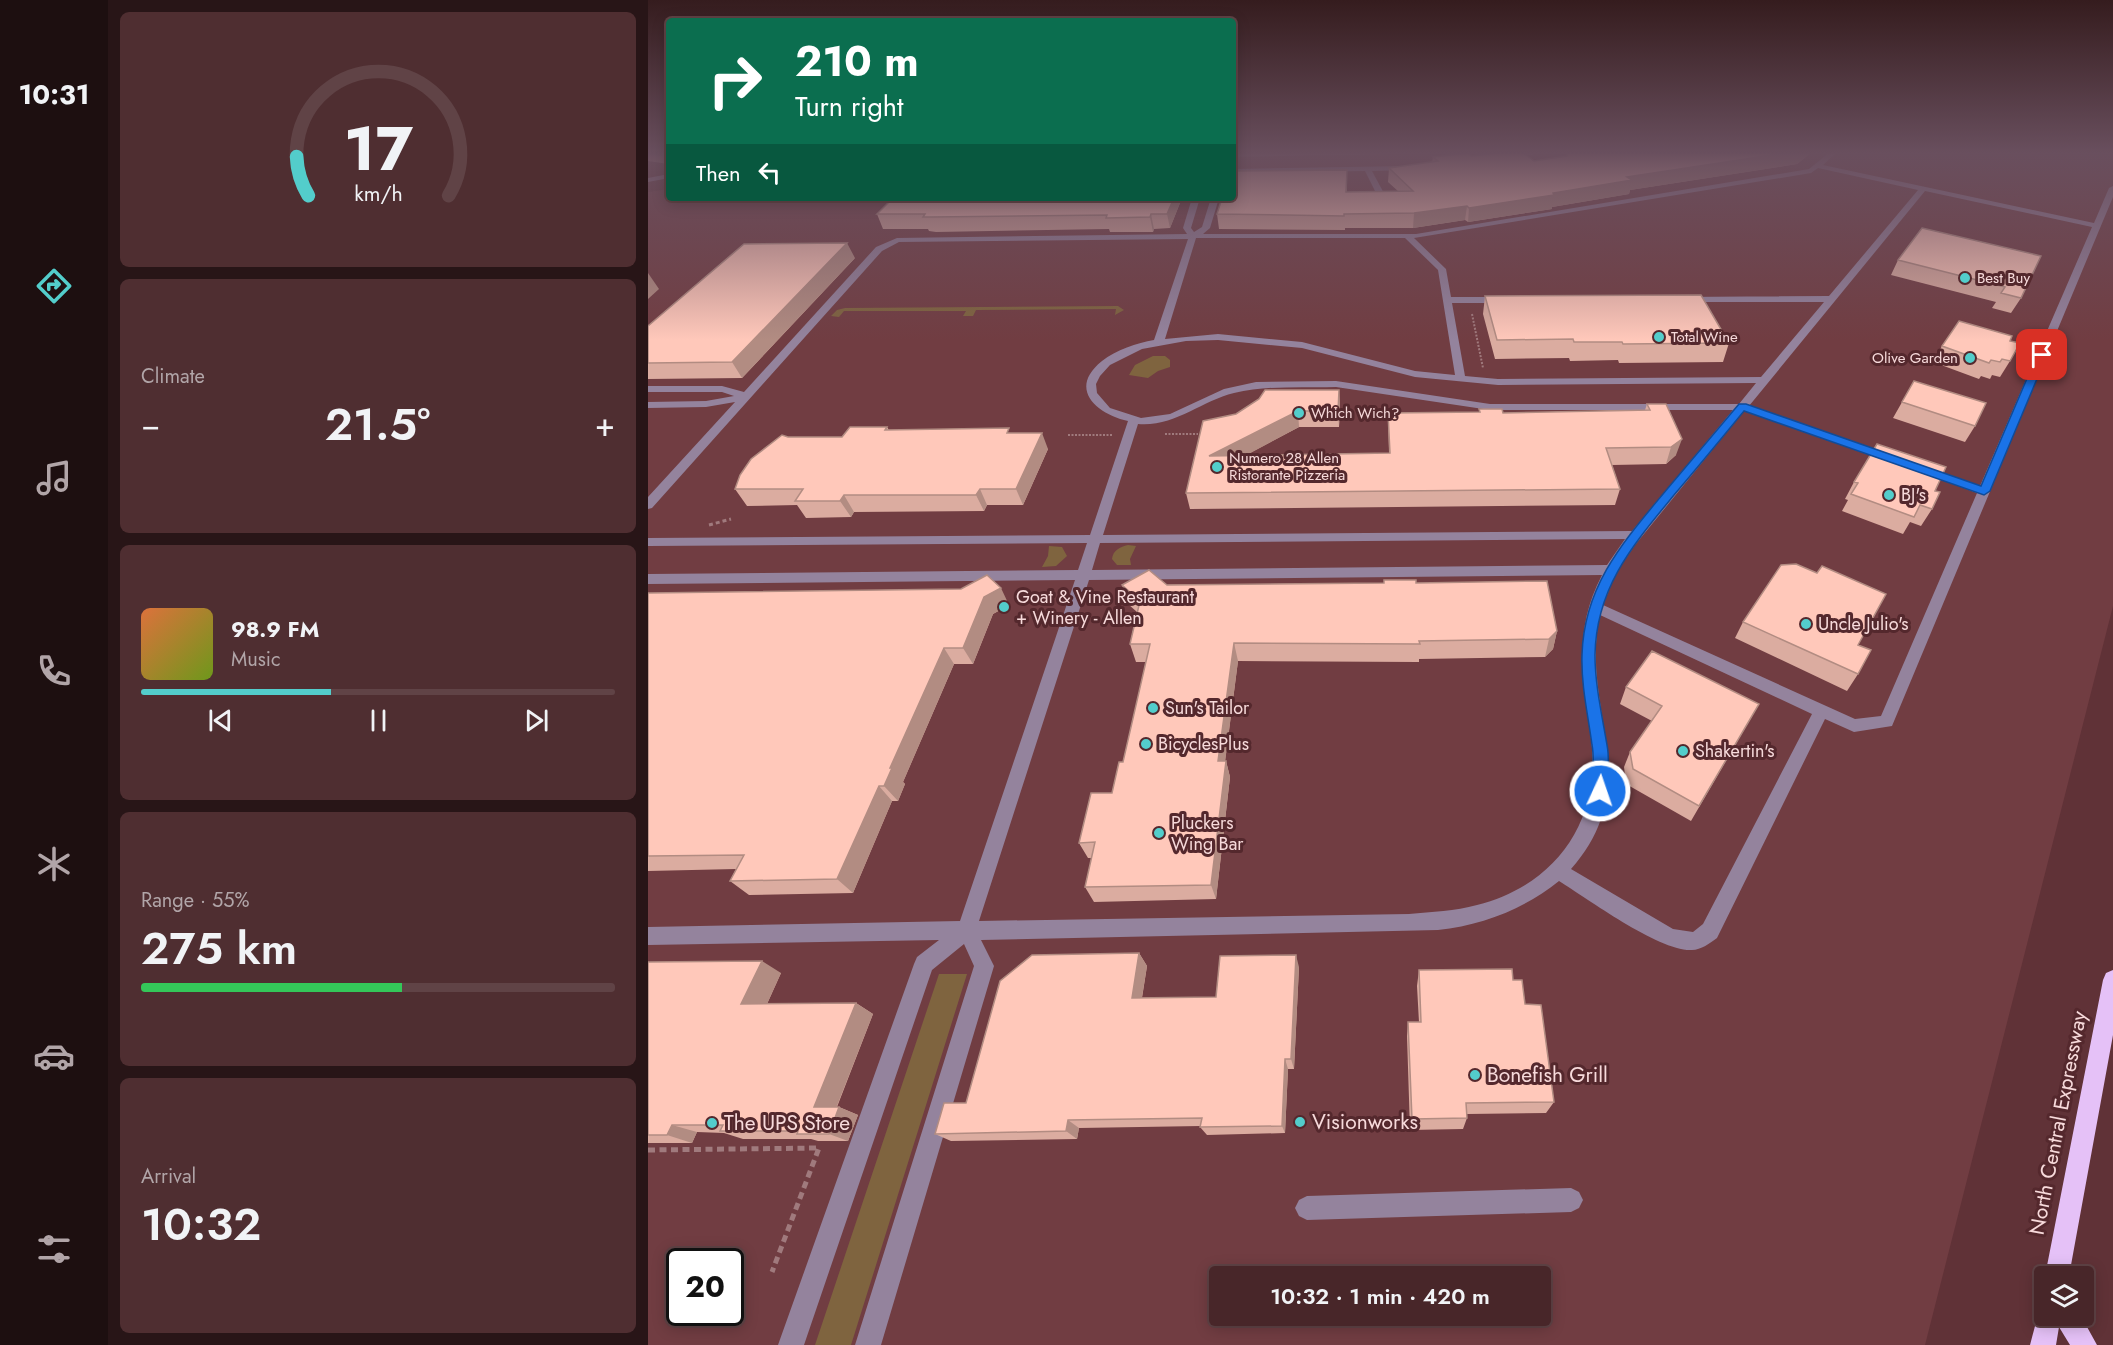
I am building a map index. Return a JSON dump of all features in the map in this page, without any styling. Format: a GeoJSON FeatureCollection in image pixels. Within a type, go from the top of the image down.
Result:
{"type":"FeatureCollection","features":[{"type":"Feature","properties":{"kind":"main road","name":"North Central Expressway"},"geometry":{"type":"LineString","coordinates":[[2059,1266],[2113,980]]}},
{"type":"Feature","properties":{"kind":"main road"},"geometry":{"type":"LineString","coordinates":[[2043,1345],[2047,1326]]}},
{"type":"Feature","properties":{"kind":"main road"},"geometry":{"type":"LineString","coordinates":[[2073,1326],[2084,1345]]}},
{"type":"Feature","properties":{"kind":"street"},"geometry":{"type":"LineString","coordinates":[[1191,215],[1187,228],[1193,236]]}},
{"type":"Feature","properties":{"kind":"street"},"geometry":{"type":"LineString","coordinates":[[1159,342],[1193,236],[1206,228],[1210,215]]}},
{"type":"Feature","properties":{"kind":"street"},"geometry":{"type":"LineString","coordinates":[[648,505],[879,249],[891,242],[904,239],[1407,236],[1539,215]]}},
{"type":"Feature","properties":{"kind":"street"},"geometry":{"type":"LineString","coordinates":[[648,936],[1431,921],[1483,913],[1508,905],[1544,884],[1559,871],[1587,833],[1594,818],[1600,791],[1600,748],[1593,709],[1588,656],[1595,607],[1611,570],[1635,536],[1901,215]]}},
{"type":"Feature","properties":{"kind":"street"},"geometry":{"type":"LineString","coordinates":[[2044,215],[2097,226]]}},
{"type":"Feature","properties":{"kind":"street"},"geometry":{"type":"LineString","coordinates":[[1595,607],[1854,726],[1886,722],[2102,215]]}},
{"type":"Feature","properties":{"kind":"street"},"geometry":{"type":"LineString","coordinates":[[1407,236],[1442,269],[1461,381]]}},
{"type":"Feature","properties":{"kind":"street"},"geometry":{"type":"LineString","coordinates":[[1670,299],[1831,299]]}},
{"type":"Feature","properties":{"kind":"street"},"geometry":{"type":"LineString","coordinates":[[1447,300],[1513,300]]}},
{"type":"Feature","properties":{"kind":"street"},"geometry":{"type":"LineString","coordinates":[[1764,380],[1461,381],[1398,371],[1302,345],[1218,338],[1186,338],[1159,342],[1120,354],[1100,368],[1091,384],[1092,393],[1097,402],[1106,410],[1134,420],[1149,421],[1172,417],[1228,391],[1256,385],[1335,384],[1490,407],[1742,406],[1984,491]]}},
{"type":"Feature","properties":{"kind":"street"},"geometry":{"type":"LineString","coordinates":[[648,389],[722,389],[747,396]]}},
{"type":"Feature","properties":{"kind":"street"},"geometry":{"type":"LineString","coordinates":[[648,405],[706,404],[747,396]]}},
{"type":"Feature","properties":{"kind":"street"},"geometry":{"type":"LineString","coordinates":[[791,1345],[924,964],[967,930],[1134,420]]}},
{"type":"Feature","properties":{"kind":"street"},"geometry":{"type":"LineString","coordinates":[[648,542],[1635,536]]}},
{"type":"Feature","properties":{"kind":"street"},"geometry":{"type":"LineString","coordinates":[[648,579],[1611,570]]}},
{"type":"Feature","properties":{"kind":"street"},"geometry":{"type":"LineString","coordinates":[[1559,871],[1670,938],[1693,941],[1703,937],[1710,931],[1821,711]]}},
{"type":"Feature","properties":{"kind":"street"},"geometry":{"type":"LineString","coordinates":[[868,1345],[984,966],[967,930]]}},
{"type":"Feature","properties":{"kind":"street"},"geometry":{"type":"LineString","coordinates":[[1307,1208],[1571,1200]]}},
{"type":"Feature","properties":{"kind":"path"},"geometry":{"type":"LineString","coordinates":[[1472,312],[1485,382]]}},
{"type":"Feature","properties":{"kind":"path"},"geometry":{"type":"LineString","coordinates":[[699,527],[731,519]]}},
{"type":"Feature","properties":{"kind":"path"},"geometry":{"type":"LineString","coordinates":[[648,1150],[819,1148],[772,1272]]}},
{"type":"Feature","properties":{"kind":"shaded area"},"geometry":{"type":"Polygon","coordinates":[[[648,215],[2113,215],[2113,606],[1925,1345],[648,1345],[648,215]]]}},
{"type":"Feature","properties":{"kind":"shaded area"},"geometry":{"type":"Polygon","coordinates":[[[1118,306],[1124,310],[1115,315],[1116,309],[976,310],[973,316],[963,316],[966,311],[844,311],[839,317],[831,316],[837,310],[845,308],[1118,306]]]}},
{"type":"Feature","properties":{"kind":"shaded area"},"geometry":{"type":"Polygon","coordinates":[[[1153,356],[1165,356],[1170,360],[1170,367],[1148,378],[1129,375],[1135,365],[1153,356]]]}},
{"type":"Feature","properties":{"kind":"shaded area"},"geometry":{"type":"Polygon","coordinates":[[[1128,545],[1136,546],[1130,559],[1131,565],[1117,565],[1112,559],[1115,551],[1128,545]]]}},
{"type":"Feature","properties":{"kind":"shaded area"},"geometry":{"type":"Polygon","coordinates":[[[1049,546],[1062,547],[1067,556],[1056,566],[1042,567],[1048,556],[1049,546]]]}},
{"type":"Feature","properties":{"kind":"shaded area"},"geometry":{"type":"Polygon","coordinates":[[[939,974],[967,974],[851,1345],[815,1345],[939,974]]]}},
{"type":"Feature","properties":{"kind":"building"},"geometry":{"type":"Polygon","coordinates":[[[924,215],[1151,215],[1150,217],[1106,218],[1107,215],[923,217],[924,215]]]}},
{"type":"Feature","properties":{"kind":"building"},"geometry":{"type":"Polygon","coordinates":[[[1266,215],[1344,215],[1344,216],[1266,215]]]}},
{"type":"Feature","properties":{"kind":"building"},"geometry":{"type":"Polygon","coordinates":[[[1922,228],[2041,256],[2021,298],[2001,293],[2005,287],[1898,260],[1922,228]]]}},
{"type":"Feature","properties":{"kind":"building"},"geometry":{"type":"Polygon","coordinates":[[[847,243],[732,362],[648,363],[648,326],[744,244],[847,243]]]}},
{"type":"Feature","properties":{"kind":"building"},"geometry":{"type":"Polygon","coordinates":[[[1701,295],[1729,343],[1623,344],[1622,342],[1574,342],[1573,339],[1497,340],[1485,296],[1701,295]]]}},
{"type":"Feature","properties":{"kind":"building"},"geometry":{"type":"Polygon","coordinates":[[[1959,321],[2012,336],[2010,341],[2020,343],[2010,361],[1991,360],[1989,363],[1942,346],[1959,321]]]}},
{"type":"Feature","properties":{"kind":"building"},"geometry":{"type":"Polygon","coordinates":[[[1914,381],[1986,403],[1975,426],[1902,402],[1914,381]]]}},
{"type":"Feature","properties":{"kind":"building"},"geometry":{"type":"Polygon","coordinates":[[[1265,390],[1339,390],[1338,411],[1298,411],[1209,456],[1390,453],[1388,413],[1480,412],[1479,409],[1502,409],[1503,413],[1650,410],[1647,404],[1666,404],[1682,439],[1671,447],[1606,448],[1620,489],[1186,493],[1203,421],[1236,414],[1259,399],[1265,390]]]}},
{"type":"Feature","properties":{"kind":"building"},"geometry":{"type":"Polygon","coordinates":[[[850,427],[887,427],[885,430],[1009,428],[1007,433],[1042,433],[1016,489],[980,489],[976,495],[844,495],[840,501],[795,501],[803,489],[735,489],[740,475],[751,459],[782,435],[842,437],[850,427]]]}},
{"type":"Feature","properties":{"kind":"building","name":"BJ's"},"geometry":{"type":"Polygon","coordinates":[[[1877,444],[1946,467],[1935,491],[1940,492],[1932,509],[1920,505],[1914,517],[1851,494],[1858,483],[1854,482],[1877,444]]]}},
{"type":"Feature","properties":{"kind":"building","name":"Uncle Julio's"},"geometry":{"type":"Polygon","coordinates":[[[1796,564],[1817,573],[1822,566],[1886,594],[1858,645],[1871,650],[1858,674],[1743,622],[1781,565],[1796,564]]]}},
{"type":"Feature","properties":{"kind":"building"},"geometry":{"type":"Polygon","coordinates":[[[1149,570],[1167,585],[1384,583],[1384,580],[1416,580],[1416,583],[1547,581],[1557,631],[1549,639],[1419,641],[1420,644],[1234,643],[1218,761],[1226,761],[1211,885],[1085,887],[1095,842],[1079,843],[1091,793],[1112,793],[1119,762],[1123,762],[1150,644],[1130,644],[1140,601],[1122,585],[1149,570]]]}},
{"type":"Feature","properties":{"kind":"building"},"geometry":{"type":"Polygon","coordinates":[[[987,575],[1001,588],[984,597],[963,648],[944,648],[884,786],[879,786],[837,879],[730,881],[744,855],[648,856],[648,593],[961,589],[987,575]]]}},
{"type":"Feature","properties":{"kind":"building","name":"Shakertin's"},"geometry":{"type":"Polygon","coordinates":[[[1652,651],[1759,704],[1699,806],[1633,769],[1630,752],[1662,706],[1626,687],[1652,651]]]}},
{"type":"Feature","properties":{"kind":"building"},"geometry":{"type":"Polygon","coordinates":[[[1139,953],[1132,998],[1216,997],[1220,956],[1296,955],[1291,1059],[1285,1059],[1282,1126],[1200,1127],[1202,1118],[1068,1120],[1066,1131],[935,1134],[944,1103],[966,1103],[1000,981],[1032,955],[1139,953]]]}},
{"type":"Feature","properties":{"kind":"building"},"geometry":{"type":"Polygon","coordinates":[[[762,961],[741,1004],[856,1003],[814,1107],[839,1107],[829,1134],[797,1134],[798,1131],[720,1131],[723,1125],[672,1125],[667,1135],[648,1135],[648,962],[762,961]]]}},
{"type":"Feature","properties":{"kind":"building","name":"Bonefish Grill"},"geometry":{"type":"Polygon","coordinates":[[[1512,969],[1513,980],[1522,980],[1525,1004],[1541,1005],[1554,1102],[1466,1103],[1467,1118],[1412,1119],[1408,1022],[1421,1022],[1419,970],[1512,969]]]}},
{"type":"Feature","properties":{"kind":"place","name":"Best Buy"},"geometry":{"type":"Point","coordinates":[1965,278]}},
{"type":"Feature","properties":{"kind":"place","name":"Total Wine"},"geometry":{"type":"Point","coordinates":[1659,337]}},
{"type":"Feature","properties":{"kind":"place","name":"Olive Garden"},"geometry":{"type":"Point","coordinates":[1970,358]}},
{"type":"Feature","properties":{"kind":"place","name":"Which Wich?"},"geometry":{"type":"Point","coordinates":[1299,413]}},
{"type":"Feature","properties":{"kind":"place","name":"Numero 28 Allen Ristorante Pizzeria"},"geometry":{"type":"Point","coordinates":[1217,467]}},
{"type":"Feature","properties":{"kind":"place","name":"BJ's"},"geometry":{"type":"Point","coordinates":[1889,495]}},
{"type":"Feature","properties":{"kind":"place","name":"Goat & Vine Restaurant + Winery - Allen"},"geometry":{"type":"Point","coordinates":[1004,607]}},
{"type":"Feature","properties":{"kind":"place","name":"Uncle Julio's"},"geometry":{"type":"Point","coordinates":[1806,624]}},
{"type":"Feature","properties":{"kind":"place","name":"Sun's Tailor"},"geometry":{"type":"Point","coordinates":[1153,708]}},
{"type":"Feature","properties":{"kind":"place","name":"BicyclesPlus"},"geometry":{"type":"Point","coordinates":[1146,744]}},
{"type":"Feature","properties":{"kind":"place","name":"Shakertin's"},"geometry":{"type":"Point","coordinates":[1683,751]}},
{"type":"Feature","properties":{"kind":"place","name":"Pluckers Wing Bar"},"geometry":{"type":"Point","coordinates":[1159,833]}},
{"type":"Feature","properties":{"kind":"place","name":"Bonefish Grill"},"geometry":{"type":"Point","coordinates":[1475,1075]}},
{"type":"Feature","properties":{"kind":"place","name":"Visionworks"},"geometry":{"type":"Point","coordinates":[1300,1122]}},
{"type":"Feature","properties":{"kind":"place","name":"The UPS Store"},"geometry":{"type":"Point","coordinates":[712,1123]}},
{"type":"Feature","properties":{"kind":"route"},"geometry":{"type":"LineString","coordinates":[[1600,791],[1602,770],[1588,656],[1596,604],[1609,573],[1635,536],[1742,406],[1984,491],[2042,355]]}}]}
